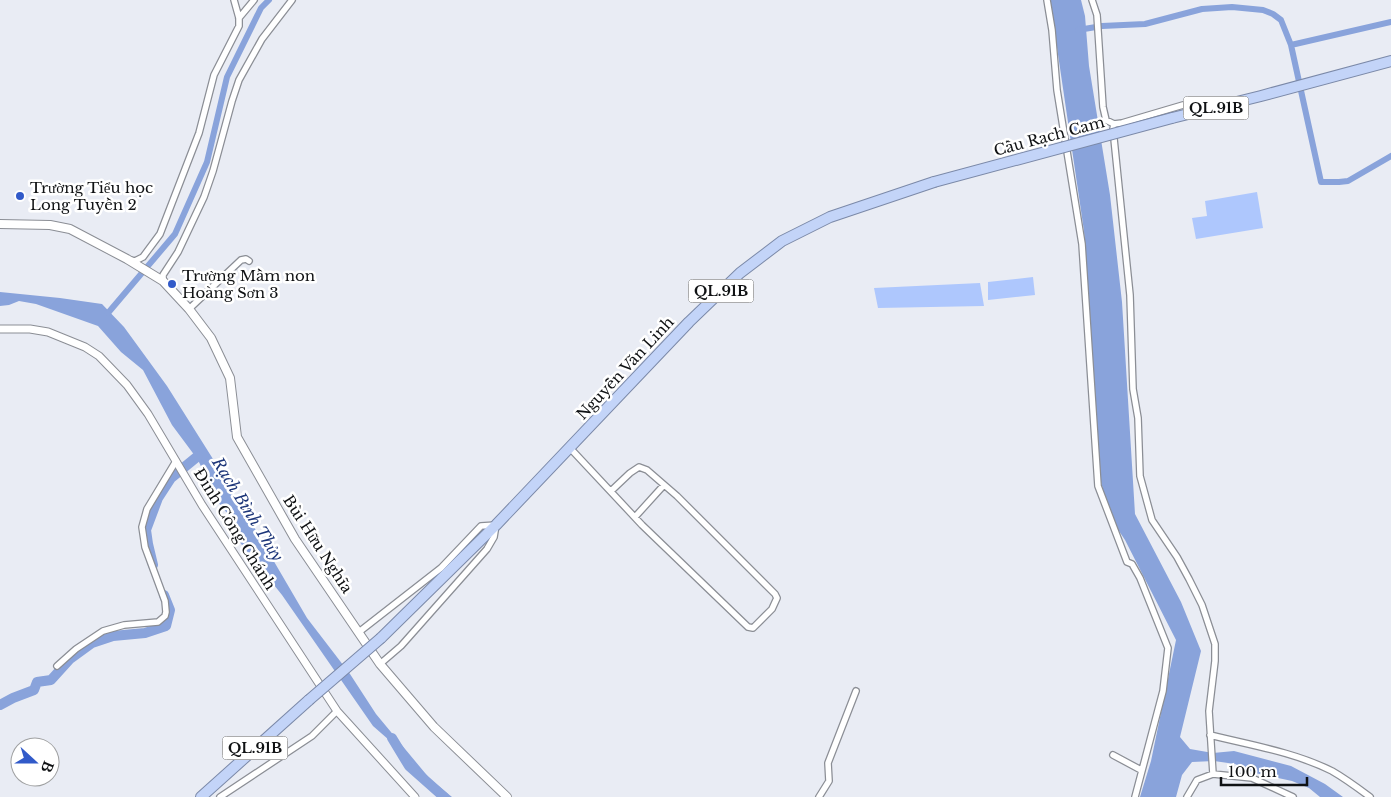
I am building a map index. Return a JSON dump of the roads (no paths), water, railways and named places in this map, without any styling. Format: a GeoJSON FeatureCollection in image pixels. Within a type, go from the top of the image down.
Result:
{"type":"FeatureCollection","features":[{"type":"Feature","properties":{"kind":"highway","name":"QL.91B"},"geometry":{"type":"LineString","coordinates":[[1206,110],[1391,61]]}},
{"type":"Feature","properties":{"kind":"highway","name":"Cầu Rạch Cam"},"geometry":{"type":"LineString","coordinates":[[934,182],[1206,110]]}},
{"type":"Feature","properties":{"kind":"highway","name":"Nguyễn Văn Linh"},"geometry":{"type":"LineString","coordinates":[[201,797],[381,638],[496,526],[689,322],[740,273],[782,241],[830,217],[934,182]]}},
{"type":"Feature","properties":{"kind":"main road"},"geometry":{"type":"LineString","coordinates":[[0,224],[50,225],[70,229],[127,259]]}},
{"type":"Feature","properties":{"kind":"main road","name":"Bùi Hữu Nghĩa"},"geometry":{"type":"LineString","coordinates":[[127,259],[160,279],[190,309],[211,338],[230,378],[237,437],[295,539],[380,664],[434,727],[507,797]]}},
{"type":"Feature","properties":{"kind":"street"},"geometry":{"type":"LineString","coordinates":[[234,0],[239,18]]}},
{"type":"Feature","properties":{"kind":"street"},"geometry":{"type":"LineString","coordinates":[[127,259],[135,261],[143,257],[160,234],[199,133],[214,75],[236,31],[239,18],[254,0]]}},
{"type":"Feature","properties":{"kind":"street"},"geometry":{"type":"LineString","coordinates":[[160,279],[178,252],[204,197],[239,80],[262,39],[292,0]]}},
{"type":"Feature","properties":{"kind":"street"},"geometry":{"type":"LineString","coordinates":[[1047,0],[1052,30],[1056,90],[1082,244],[1098,486],[1127,562],[1132,564],[1140,578],[1168,648],[1163,691],[1135,797]]}},
{"type":"Feature","properties":{"kind":"street"},"geometry":{"type":"LineString","coordinates":[[1092,0],[1097,15],[1104,115],[1106,120],[1114,124],[1183,106],[1192,106],[1206,110]]}},
{"type":"Feature","properties":{"kind":"street"},"geometry":{"type":"LineString","coordinates":[[1114,124],[1118,189],[1130,295],[1132,389],[1138,418],[1140,476],[1152,520],[1183,567],[1210,625],[1215,652],[1209,700],[1213,774]]}},
{"type":"Feature","properties":{"kind":"street"},"geometry":{"type":"LineString","coordinates":[[190,309],[241,260],[246,259],[249,261]]}},
{"type":"Feature","properties":{"kind":"street","name":"Đinh Công Chánh"},"geometry":{"type":"LineString","coordinates":[[0,329],[30,329],[48,332],[85,347],[99,356],[127,385],[138,399],[202,505],[337,711],[414,797]]}},
{"type":"Feature","properties":{"kind":"street"},"geometry":{"type":"LineString","coordinates":[[570,448],[611,492],[635,517],[748,627],[752,628],[772,609],[777,598],[776,594],[647,470],[639,467],[630,473],[611,492]]}},
{"type":"Feature","properties":{"kind":"street"},"geometry":{"type":"LineString","coordinates":[[57,666],[76,649],[103,631],[124,625],[158,622],[165,616],[165,601],[145,547],[142,527],[147,509],[177,462]]}},
{"type":"Feature","properties":{"kind":"street"},"geometry":{"type":"LineString","coordinates":[[635,517],[664,485]]}},
{"type":"Feature","properties":{"kind":"street"},"geometry":{"type":"LineString","coordinates":[[359,632],[441,568],[480,526],[496,526],[494,537],[487,549],[401,646],[380,664]]}},
{"type":"Feature","properties":{"kind":"street"},"geometry":{"type":"LineString","coordinates":[[819,797],[829,781],[828,763],[856,691]]}},
{"type":"Feature","properties":{"kind":"street"},"geometry":{"type":"LineString","coordinates":[[220,797],[312,736],[337,711]]}},
{"type":"Feature","properties":{"kind":"street"},"geometry":{"type":"LineString","coordinates":[[1210,738],[1288,754],[1349,781],[1370,797]]}},
{"type":"Feature","properties":{"kind":"street"},"geometry":{"type":"LineString","coordinates":[[1113,755],[1141,770]]}},
{"type":"Feature","properties":{"kind":"street"},"geometry":{"type":"LineString","coordinates":[[1187,797],[1197,780],[1213,774],[1252,778],[1292,797]]}},
{"type":"Feature","properties":{"kind":"waterway"},"geometry":{"type":"LineString","coordinates":[[108,313],[175,234],[207,162],[227,77],[261,8],[269,0]]}},
{"type":"Feature","properties":{"kind":"waterway"},"geometry":{"type":"LineString","coordinates":[[1078,30],[1102,26],[1145,24],[1202,9],[1232,7],[1263,10],[1273,14],[1281,20],[1291,45],[1321,182],[1348,181],[1391,156]]}},
{"type":"Feature","properties":{"kind":"waterway"},"geometry":{"type":"LineString","coordinates":[[1291,45],[1391,22]]}},
{"type":"Feature","properties":{"kind":"waterway"},"geometry":{"type":"LineString","coordinates":[[153,565],[146,530],[158,498],[171,478],[198,456]]}},
{"type":"Feature","properties":{"kind":"waterway"},"geometry":{"type":"LineString","coordinates":[[0,705],[34,690],[37,682],[51,680],[70,659],[92,643],[113,636],[145,633],[166,626],[170,610],[164,595]]}},
{"type":"Feature","properties":{"kind":"waterway","name":"Rạch Bình Thủy"},"geometry":{"type":"LineString","coordinates":[[392,738],[409,766],[444,797]]}},
{"type":"Feature","properties":{"kind":"place","name":"Trường Tiểu học Long Tuyền 2"},"geometry":{"type":"Point","coordinates":[20,196]}},
{"type":"Feature","properties":{"kind":"place","name":"Trường Mầm non Hoàng Sơn 3"},"geometry":{"type":"Point","coordinates":[172,284]}}]}
